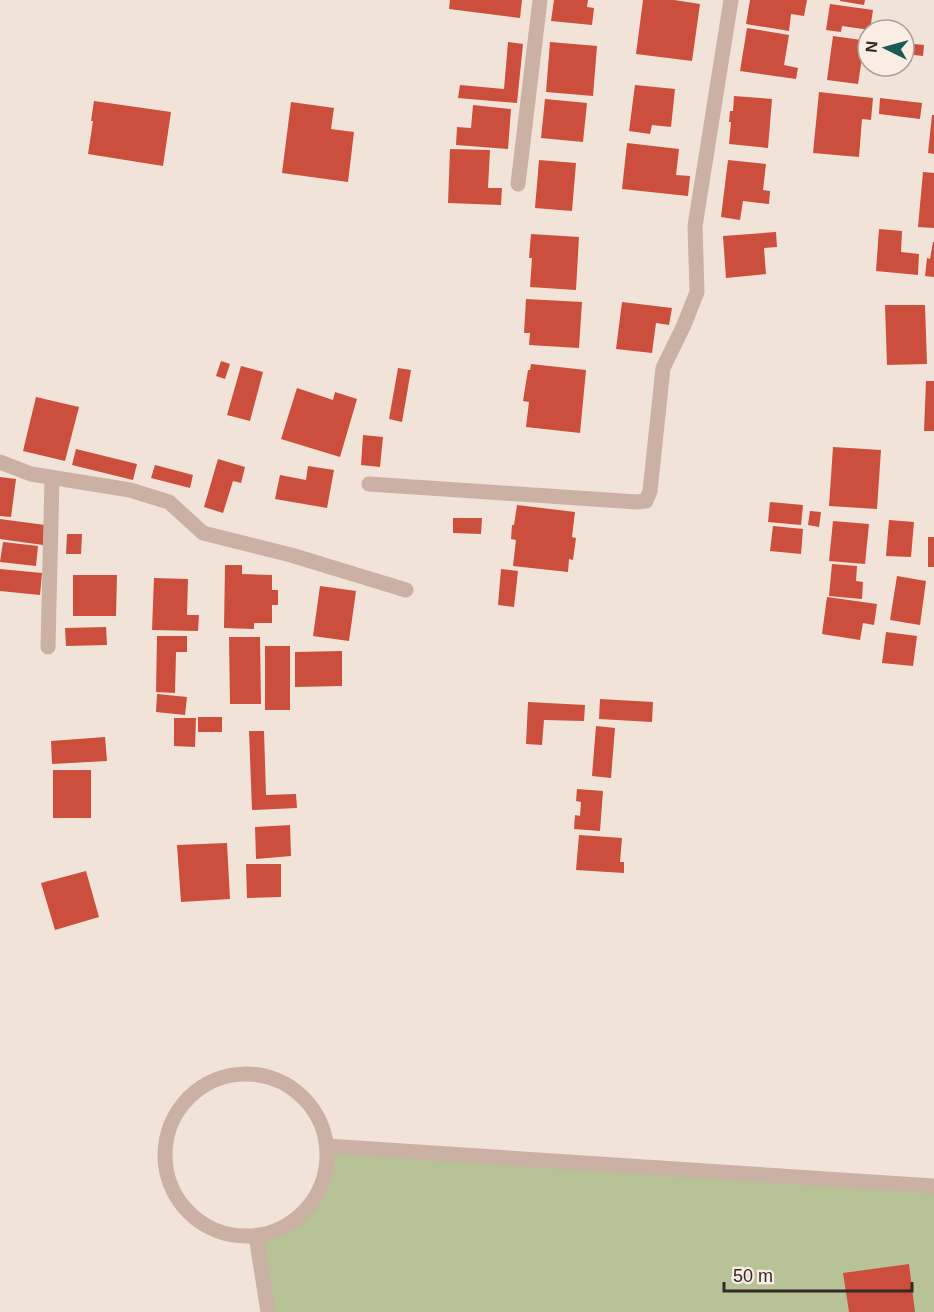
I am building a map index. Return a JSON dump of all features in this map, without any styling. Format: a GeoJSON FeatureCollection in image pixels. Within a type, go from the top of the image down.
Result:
{"type":"FeatureCollection","features":[{"type":"Feature","properties":{"kind":"street"},"geometry":{"type":"LineString","coordinates":[[518,184],[540,0]]}},
{"type":"Feature","properties":{"kind":"street"},"geometry":{"type":"LineString","coordinates":[[369,484],[646,501],[650,491],[663,368],[697,292],[695,226],[731,0]]}},
{"type":"Feature","properties":{"kind":"street"},"geometry":{"type":"LineString","coordinates":[[0,462],[31,474],[130,490],[150,496],[169,502],[203,533],[291,555],[406,590]]}},
{"type":"Feature","properties":{"kind":"street"},"geometry":{"type":"LineString","coordinates":[[48,647],[52,478]]}},
{"type":"Feature","properties":{"kind":"street"},"geometry":{"type":"LineString","coordinates":[[237,1073],[269,1076],[297,1091],[318,1116],[327,1146],[324,1178],[310,1206],[286,1226],[256,1236],[224,1234],[196,1220],[175,1195],[165,1164],[168,1132],[182,1104],[207,1083],[237,1073]]}},
{"type":"Feature","properties":{"kind":"street"},"geometry":{"type":"LineString","coordinates":[[327,1146],[934,1186]]}},
{"type":"Feature","properties":{"kind":"street"},"geometry":{"type":"LineString","coordinates":[[256,1236],[268,1312]]}},
{"type":"Feature","properties":{"kind":"green space"},"geometry":{"type":"Polygon","coordinates":[[[327,1146],[934,1186],[934,1312],[268,1312],[256,1236],[286,1226],[310,1206],[324,1178],[327,1146]]]}},
{"type":"Feature","properties":{"kind":"building"},"geometry":{"type":"Polygon","coordinates":[[[450,0],[522,0],[520,18],[449,9],[450,0]]]}},
{"type":"Feature","properties":{"kind":"building"},"geometry":{"type":"Polygon","coordinates":[[[554,0],[588,0],[587,7],[594,8],[592,25],[551,21],[554,0]]]}},
{"type":"Feature","properties":{"kind":"building"},"geometry":{"type":"Polygon","coordinates":[[[643,0],[674,0],[700,4],[692,61],[636,54],[643,0]]]}},
{"type":"Feature","properties":{"kind":"building"},"geometry":{"type":"Polygon","coordinates":[[[750,0],[807,0],[804,16],[791,14],[789,31],[746,24],[750,0]]]}},
{"type":"Feature","properties":{"kind":"building"},"geometry":{"type":"Polygon","coordinates":[[[840,0],[865,0],[864,5],[840,0]]]}},
{"type":"Feature","properties":{"kind":"building"},"geometry":{"type":"Polygon","coordinates":[[[830,4],[873,10],[872,18],[856,18],[856,28],[842,26],[841,32],[826,30],[830,4]]]}},
{"type":"Feature","properties":{"kind":"building"},"geometry":{"type":"Polygon","coordinates":[[[747,28],[789,35],[784,65],[798,68],[796,79],[740,71],[747,28]]]}},
{"type":"Feature","properties":{"kind":"building"},"geometry":{"type":"Polygon","coordinates":[[[833,36],[856,39],[858,84],[827,80],[833,36]]]}},
{"type":"Feature","properties":{"kind":"building"},"geometry":{"type":"Polygon","coordinates":[[[508,42],[523,44],[517,103],[458,98],[460,85],[504,89],[508,42]]]}},
{"type":"Feature","properties":{"kind":"building"},"geometry":{"type":"Polygon","coordinates":[[[550,42],[597,46],[593,96],[546,92],[550,42]]]}},
{"type":"Feature","properties":{"kind":"building"},"geometry":{"type":"Polygon","coordinates":[[[916,44],[924,45],[923,56],[916,55],[916,44]]]}},
{"type":"Feature","properties":{"kind":"building"},"geometry":{"type":"Polygon","coordinates":[[[635,85],[675,89],[671,127],[652,125],[650,134],[629,131],[635,85]]]}},
{"type":"Feature","properties":{"kind":"building"},"geometry":{"type":"Polygon","coordinates":[[[819,92],[873,98],[871,120],[862,119],[859,157],[813,153],[819,92]]]}},
{"type":"Feature","properties":{"kind":"building"},"geometry":{"type":"Polygon","coordinates":[[[734,96],[772,99],[768,148],[729,144],[730,111],[733,111],[734,96]]]}},
{"type":"Feature","properties":{"kind":"building"},"geometry":{"type":"Polygon","coordinates":[[[880,98],[922,103],[920,119],[879,114],[880,98]]]}},
{"type":"Feature","properties":{"kind":"building"},"geometry":{"type":"Polygon","coordinates":[[[545,99],[587,103],[583,142],[541,138],[545,99]]]}},
{"type":"Feature","properties":{"kind":"building"},"geometry":{"type":"Polygon","coordinates":[[[94,101],[171,112],[163,166],[88,154],[94,101]]]}},
{"type":"Feature","properties":{"kind":"building"},"geometry":{"type":"Polygon","coordinates":[[[291,102],[334,108],[331,129],[354,132],[348,182],[282,173],[291,102]]]}},
{"type":"Feature","properties":{"kind":"building"},"geometry":{"type":"Polygon","coordinates":[[[473,105],[511,109],[508,149],[456,145],[457,127],[471,128],[473,105]]]}},
{"type":"Feature","properties":{"kind":"building"},"geometry":{"type":"Polygon","coordinates":[[[932,115],[934,115],[934,154],[928,153],[932,115]]]}},
{"type":"Feature","properties":{"kind":"building"},"geometry":{"type":"Polygon","coordinates":[[[627,143],[679,149],[676,175],[690,176],[688,196],[622,189],[627,143]]]}},
{"type":"Feature","properties":{"kind":"building"},"geometry":{"type":"Polygon","coordinates":[[[450,149],[490,150],[488,188],[502,188],[501,205],[448,203],[450,149]]]}},
{"type":"Feature","properties":{"kind":"building"},"geometry":{"type":"Polygon","coordinates":[[[539,160],[576,163],[572,211],[535,208],[539,160]]]}},
{"type":"Feature","properties":{"kind":"building"},"geometry":{"type":"Polygon","coordinates":[[[728,160],[766,164],[763,190],[770,191],[769,204],[743,201],[740,220],[721,217],[728,160]]]}},
{"type":"Feature","properties":{"kind":"building"},"geometry":{"type":"Polygon","coordinates":[[[923,172],[934,173],[934,228],[918,227],[923,172]]]}},
{"type":"Feature","properties":{"kind":"building"},"geometry":{"type":"Polygon","coordinates":[[[879,229],[902,231],[901,252],[919,254],[918,275],[876,271],[879,229]]]}},
{"type":"Feature","properties":{"kind":"building"},"geometry":{"type":"Polygon","coordinates":[[[776,232],[777,247],[764,248],[766,274],[726,278],[723,236],[776,232]]]}},
{"type":"Feature","properties":{"kind":"building"},"geometry":{"type":"Polygon","coordinates":[[[531,234],[579,237],[576,290],[530,287],[531,234]]]}},
{"type":"Feature","properties":{"kind":"building"},"geometry":{"type":"Polygon","coordinates":[[[933,242],[934,277],[925,276],[927,258],[930,259],[933,242]]]}},
{"type":"Feature","properties":{"kind":"building"},"geometry":{"type":"Polygon","coordinates":[[[526,299],[582,302],[579,348],[529,345],[530,333],[524,333],[526,299]]]}},
{"type":"Feature","properties":{"kind":"building"},"geometry":{"type":"Polygon","coordinates":[[[622,302],[672,308],[669,325],[656,323],[652,353],[616,349],[622,302]]]}},
{"type":"Feature","properties":{"kind":"building"},"geometry":{"type":"Polygon","coordinates":[[[885,305],[925,305],[927,364],[887,365],[885,305]]]}},
{"type":"Feature","properties":{"kind":"building"},"geometry":{"type":"Polygon","coordinates":[[[221,361],[230,364],[225,379],[216,376],[221,361]]]}},
{"type":"Feature","properties":{"kind":"building"},"geometry":{"type":"Polygon","coordinates":[[[531,364],[586,370],[580,433],[526,427],[529,402],[523,401],[531,364]]]}},
{"type":"Feature","properties":{"kind":"building"},"geometry":{"type":"Polygon","coordinates":[[[241,366],[263,372],[250,421],[227,415],[241,366]]]}},
{"type":"Feature","properties":{"kind":"building"},"geometry":{"type":"Polygon","coordinates":[[[398,368],[411,370],[402,422],[389,419],[398,368]]]}},
{"type":"Feature","properties":{"kind":"building"},"geometry":{"type":"Polygon","coordinates":[[[926,381],[934,381],[934,431],[924,431],[926,381]]]}},
{"type":"Feature","properties":{"kind":"building"},"geometry":{"type":"Polygon","coordinates":[[[297,388],[333,400],[335,392],[357,399],[340,457],[281,439],[297,388]]]}},
{"type":"Feature","properties":{"kind":"building"},"geometry":{"type":"Polygon","coordinates":[[[36,397],[79,407],[65,461],[23,451],[36,397]]]}},
{"type":"Feature","properties":{"kind":"building"},"geometry":{"type":"Polygon","coordinates":[[[363,435],[383,437],[380,467],[361,465],[363,435]]]}},
{"type":"Feature","properties":{"kind":"building"},"geometry":{"type":"Polygon","coordinates":[[[833,447],[881,450],[877,509],[829,506],[833,447]]]}},
{"type":"Feature","properties":{"kind":"building"},"geometry":{"type":"Polygon","coordinates":[[[76,449],[137,464],[133,480],[72,465],[76,449]]]}},
{"type":"Feature","properties":{"kind":"building"},"geometry":{"type":"Polygon","coordinates":[[[218,459],[245,467],[241,483],[233,481],[223,513],[204,507],[218,459]]]}},
{"type":"Feature","properties":{"kind":"building"},"geometry":{"type":"Polygon","coordinates":[[[155,465],[193,475],[190,488],[151,478],[155,465]]]}},
{"type":"Feature","properties":{"kind":"building"},"geometry":{"type":"Polygon","coordinates":[[[308,466],[334,470],[327,508],[275,499],[280,475],[306,480],[308,466]]]}},
{"type":"Feature","properties":{"kind":"building"},"geometry":{"type":"Polygon","coordinates":[[[0,477],[16,479],[11,517],[0,516],[0,477]]]}},
{"type":"Feature","properties":{"kind":"building"},"geometry":{"type":"Polygon","coordinates":[[[770,502],[803,505],[801,525],[768,522],[770,502]]]}},
{"type":"Feature","properties":{"kind":"building"},"geometry":{"type":"Polygon","coordinates":[[[517,505],[575,512],[572,537],[576,538],[573,560],[569,559],[568,572],[513,566],[516,540],[511,539],[517,505]]]}},
{"type":"Feature","properties":{"kind":"building"},"geometry":{"type":"Polygon","coordinates":[[[810,511],[821,512],[819,527],[808,525],[810,511]]]}},
{"type":"Feature","properties":{"kind":"building"},"geometry":{"type":"Polygon","coordinates":[[[453,518],[482,518],[481,534],[453,533],[453,518]]]}},
{"type":"Feature","properties":{"kind":"building"},"geometry":{"type":"Polygon","coordinates":[[[0,519],[45,525],[43,545],[0,539],[0,519]]]}},
{"type":"Feature","properties":{"kind":"building"},"geometry":{"type":"Polygon","coordinates":[[[889,520],[914,522],[911,557],[886,556],[889,520]]]}},
{"type":"Feature","properties":{"kind":"building"},"geometry":{"type":"Polygon","coordinates":[[[833,521],[869,524],[865,564],[829,561],[833,521]]]}},
{"type":"Feature","properties":{"kind":"building"},"geometry":{"type":"Polygon","coordinates":[[[773,526],[803,529],[801,554],[770,551],[773,526]]]}},
{"type":"Feature","properties":{"kind":"building"},"geometry":{"type":"Polygon","coordinates":[[[67,534],[82,534],[81,554],[66,554],[67,534]]]}},
{"type":"Feature","properties":{"kind":"building"},"geometry":{"type":"Polygon","coordinates":[[[928,537],[934,537],[934,567],[928,567],[928,537]]]}},
{"type":"Feature","properties":{"kind":"building"},"geometry":{"type":"Polygon","coordinates":[[[3,542],[38,546],[36,566],[0,562],[3,542]]]}},
{"type":"Feature","properties":{"kind":"building"},"geometry":{"type":"Polygon","coordinates":[[[832,564],[857,566],[856,581],[863,582],[862,599],[829,596],[832,564]]]}},
{"type":"Feature","properties":{"kind":"building"},"geometry":{"type":"Polygon","coordinates":[[[225,565],[242,565],[242,574],[272,575],[272,590],[278,590],[278,605],[272,605],[272,623],[254,623],[254,629],[224,628],[225,565]]]}},
{"type":"Feature","properties":{"kind":"building"},"geometry":{"type":"Polygon","coordinates":[[[0,569],[42,573],[40,595],[0,591],[0,569]]]}},
{"type":"Feature","properties":{"kind":"building"},"geometry":{"type":"Polygon","coordinates":[[[501,569],[518,571],[514,607],[498,605],[501,569]]]}},
{"type":"Feature","properties":{"kind":"building"},"geometry":{"type":"Polygon","coordinates":[[[73,575],[117,575],[116,616],[73,616],[73,575]]]}},
{"type":"Feature","properties":{"kind":"building"},"geometry":{"type":"Polygon","coordinates":[[[897,576],[926,581],[920,625],[890,620],[897,576]]]}},
{"type":"Feature","properties":{"kind":"building"},"geometry":{"type":"Polygon","coordinates":[[[154,578],[188,579],[187,615],[199,615],[198,631],[152,630],[154,578]]]}},
{"type":"Feature","properties":{"kind":"building"},"geometry":{"type":"Polygon","coordinates":[[[320,586],[356,591],[349,641],[313,636],[320,586]]]}},
{"type":"Feature","properties":{"kind":"building"},"geometry":{"type":"Polygon","coordinates":[[[827,597],[877,604],[874,625],[863,623],[860,640],[822,634],[827,597]]]}},
{"type":"Feature","properties":{"kind":"building"},"geometry":{"type":"Polygon","coordinates":[[[106,627],[107,645],[66,646],[65,628],[106,627]]]}},
{"type":"Feature","properties":{"kind":"building"},"geometry":{"type":"Polygon","coordinates":[[[886,632],[917,636],[913,666],[882,663],[886,632]]]}},
{"type":"Feature","properties":{"kind":"building"},"geometry":{"type":"Polygon","coordinates":[[[157,636],[187,636],[187,652],[176,652],[175,693],[156,692],[157,636]]]}},
{"type":"Feature","properties":{"kind":"building"},"geometry":{"type":"Polygon","coordinates":[[[229,637],[260,637],[261,704],[230,704],[229,637]]]}},
{"type":"Feature","properties":{"kind":"building"},"geometry":{"type":"Polygon","coordinates":[[[265,646],[290,646],[290,710],[265,710],[265,646]]]}},
{"type":"Feature","properties":{"kind":"building"},"geometry":{"type":"Polygon","coordinates":[[[342,651],[342,686],[295,687],[295,652],[342,651]]]}},
{"type":"Feature","properties":{"kind":"building"},"geometry":{"type":"Polygon","coordinates":[[[157,694],[187,697],[185,715],[156,712],[157,694]]]}},
{"type":"Feature","properties":{"kind":"building"},"geometry":{"type":"Polygon","coordinates":[[[600,699],[653,702],[652,722],[599,719],[600,699]]]}},
{"type":"Feature","properties":{"kind":"building"},"geometry":{"type":"Polygon","coordinates":[[[528,702],[585,705],[584,721],[544,720],[542,745],[526,744],[528,702]]]}},
{"type":"Feature","properties":{"kind":"building"},"geometry":{"type":"Polygon","coordinates":[[[198,717],[222,717],[222,732],[198,732],[198,717]]]}},
{"type":"Feature","properties":{"kind":"building"},"geometry":{"type":"Polygon","coordinates":[[[174,718],[196,718],[195,747],[174,746],[174,718]]]}},
{"type":"Feature","properties":{"kind":"building"},"geometry":{"type":"Polygon","coordinates":[[[596,726],[615,728],[611,778],[592,776],[596,726]]]}},
{"type":"Feature","properties":{"kind":"building"},"geometry":{"type":"Polygon","coordinates":[[[249,731],[264,731],[266,795],[296,794],[297,808],[252,810],[249,731]]]}},
{"type":"Feature","properties":{"kind":"building"},"geometry":{"type":"Polygon","coordinates":[[[105,737],[107,761],[52,764],[51,741],[105,737]]]}},
{"type":"Feature","properties":{"kind":"building"},"geometry":{"type":"Polygon","coordinates":[[[53,770],[91,770],[91,818],[53,818],[53,770]]]}},
{"type":"Feature","properties":{"kind":"building"},"geometry":{"type":"Polygon","coordinates":[[[577,789],[603,791],[600,831],[574,829],[575,815],[580,816],[581,802],[576,801],[577,789]]]}},
{"type":"Feature","properties":{"kind":"building"},"geometry":{"type":"Polygon","coordinates":[[[290,825],[291,856],[256,859],[255,827],[290,825]]]}},
{"type":"Feature","properties":{"kind":"building"},"geometry":{"type":"Polygon","coordinates":[[[579,835],[622,838],[620,862],[624,862],[624,873],[576,870],[579,835]]]}},
{"type":"Feature","properties":{"kind":"building"},"geometry":{"type":"Polygon","coordinates":[[[227,843],[230,899],[181,902],[177,845],[227,843]]]}},
{"type":"Feature","properties":{"kind":"building"},"geometry":{"type":"Polygon","coordinates":[[[246,864],[281,864],[281,897],[247,898],[246,864]]]}},
{"type":"Feature","properties":{"kind":"building"},"geometry":{"type":"Polygon","coordinates":[[[86,871],[99,917],[55,930],[41,883],[86,871]]]}},
{"type":"Feature","properties":{"kind":"building"},"geometry":{"type":"Polygon","coordinates":[[[909,1264],[915,1312],[849,1312],[843,1273],[909,1264]]]}}]}
